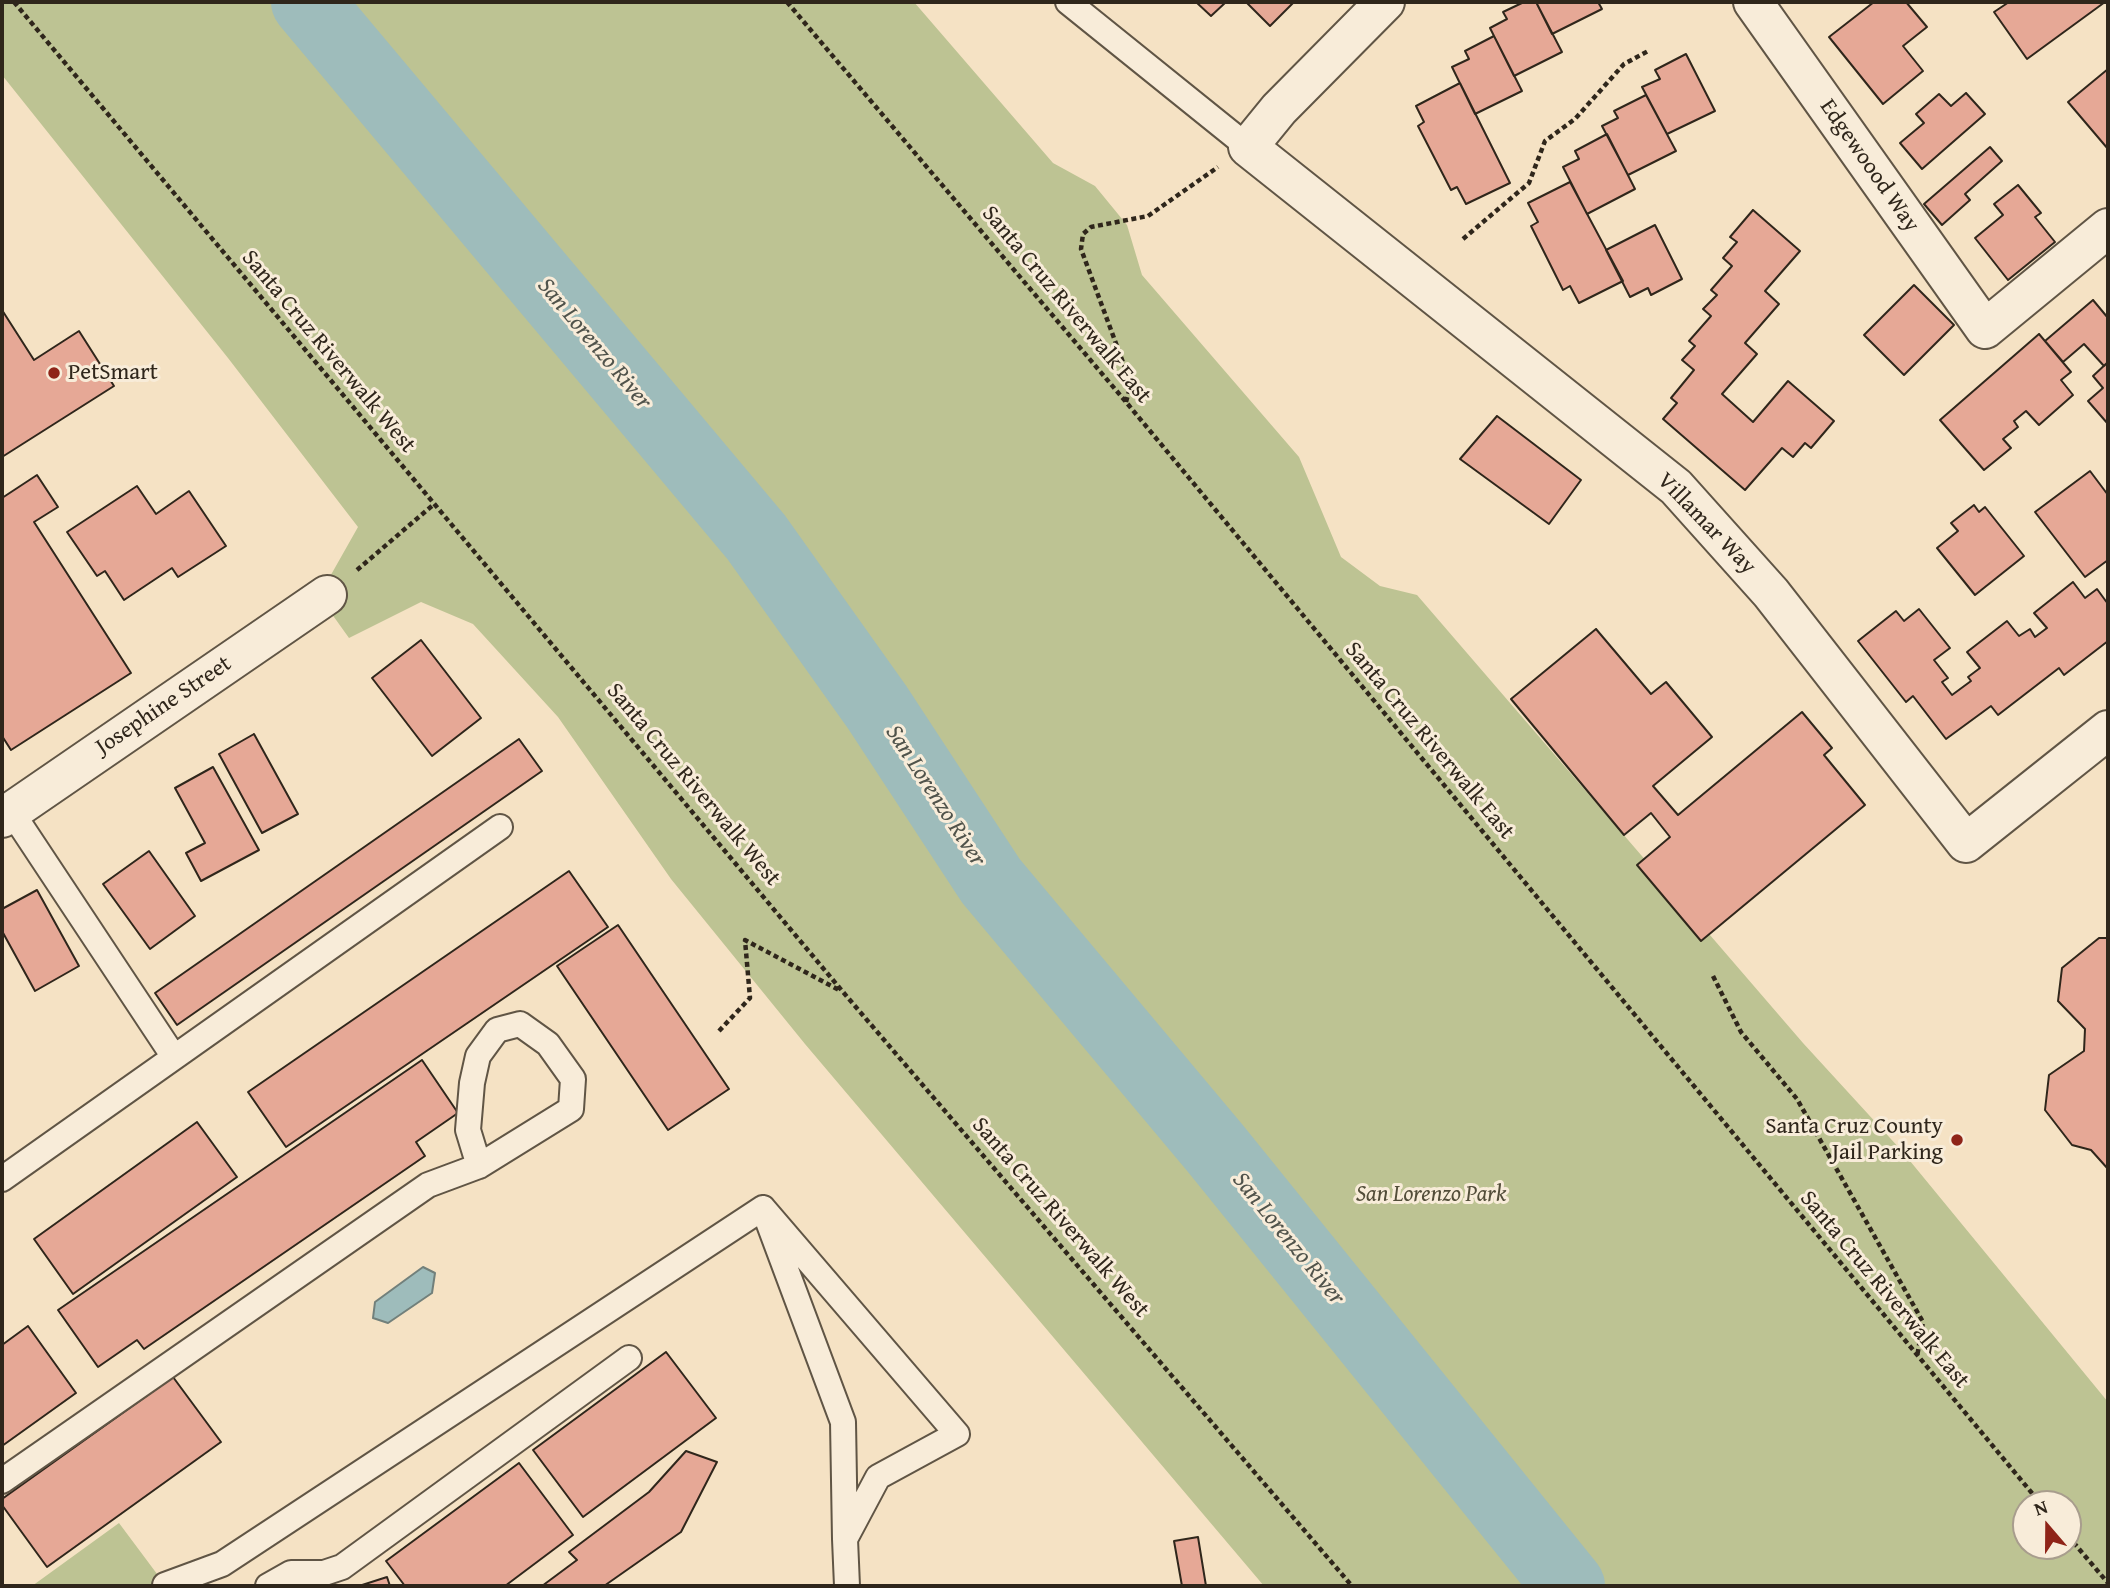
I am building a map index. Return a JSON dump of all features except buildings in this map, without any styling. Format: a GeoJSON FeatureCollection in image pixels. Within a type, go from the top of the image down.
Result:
{"type":"FeatureCollection","features":[{"type":"Feature","properties":{"kind":"street"},"geometry":{"type":"LineString","coordinates":[[1248,147],[1279,109],[1385,2]]}},
{"type":"Feature","properties":{"kind":"street","name":"Edgewoood Way"},"geometry":{"type":"LineString","coordinates":[[1753,2],[1985,329],[2108,229]]}},
{"type":"Feature","properties":{"kind":"street","name":"Villamar Way"},"geometry":{"type":"LineString","coordinates":[[1248,147],[1676,487],[1772,593],[1966,843],[2108,730]]}},
{"type":"Feature","properties":{"kind":"street","name":"Josephine Street"},"geometry":{"type":"LineString","coordinates":[[6,814],[327,595]]}},
{"type":"Feature","properties":{"kind":"lane"},"geometry":{"type":"LineString","coordinates":[[1068,2],[1248,147]]}},
{"type":"Feature","properties":{"kind":"lane"},"geometry":{"type":"LineString","coordinates":[[6,814],[174,1057]]}},
{"type":"Feature","properties":{"kind":"lane"},"geometry":{"type":"LineString","coordinates":[[2,1179],[500,827]]}},
{"type":"Feature","properties":{"kind":"lane"},"geometry":{"type":"LineString","coordinates":[[2,1481],[428,1185],[479,1166],[571,1109],[573,1079],[548,1044],[520,1024],[497,1030],[478,1056],[472,1083],[468,1130],[479,1166]]}},
{"type":"Feature","properties":{"kind":"lane"},"geometry":{"type":"LineString","coordinates":[[763,1208],[957,1434],[878,1477],[845,1539]]}},
{"type":"Feature","properties":{"kind":"lane"},"geometry":{"type":"LineString","coordinates":[[763,1208],[843,1422],[847,1586]]}},
{"type":"Feature","properties":{"kind":"lane"},"geometry":{"type":"LineString","coordinates":[[165,1585],[222,1564],[763,1208]]}},
{"type":"Feature","properties":{"kind":"lane"},"geometry":{"type":"LineString","coordinates":[[268,1586],[291,1573],[324,1573],[342,1567],[629,1358]]}},
{"type":"Feature","properties":{"kind":"path","name":"Santa Cruz Riverwalk West"},"geometry":{"type":"LineString","coordinates":[[14,2],[843,992],[1352,1586]]}},
{"type":"Feature","properties":{"kind":"path","name":"Santa Cruz Riverwalk East"},"geometry":{"type":"LineString","coordinates":[[787,2],[1126,402],[2029,1490]]}},
{"type":"Feature","properties":{"kind":"path"},"geometry":{"type":"LineString","coordinates":[[1463,239],[1529,183],[1545,141],[1576,119],[1624,64],[1650,50]]}},
{"type":"Feature","properties":{"kind":"path"},"geometry":{"type":"LineString","coordinates":[[1126,402],[1131,384],[1081,249],[1083,234],[1091,227],[1148,216],[1248,147]]}},
{"type":"Feature","properties":{"kind":"path"},"geometry":{"type":"LineString","coordinates":[[327,595],[433,505]]}},
{"type":"Feature","properties":{"kind":"path"},"geometry":{"type":"LineString","coordinates":[[719,1031],[750,998],[745,940],[843,992]]}},
{"type":"Feature","properties":{"kind":"path"},"geometry":{"type":"LineString","coordinates":[[1713,976],[1741,1032],[1797,1099],[1923,1322],[1917,1358]]}},
{"type":"Feature","properties":{"kind":"path"},"geometry":{"type":"LineString","coordinates":[[2082,1552],[2108,1583]]}},
{"type":"Feature","properties":{"kind":"green space","name":"San Lorenzo Park"},"geometry":{"type":"Polygon","coordinates":[[[2,2],[914,2],[1053,163],[1095,186],[1127,225],[1142,275],[1299,457],[1341,557],[1380,586],[1417,595],[1803,1043],[1901,1150],[2108,1402],[2108,1586],[1264,1586],[805,1044],[671,879],[558,717],[473,624],[421,602],[349,638],[319,596],[358,527],[228,358],[2,75],[2,2]]]}},
{"type":"Feature","properties":{"kind":"green space"},"geometry":{"type":"Polygon","coordinates":[[[119,1523],[166,1586],[32,1586],[119,1523]]]}},
{"type":"Feature","properties":{"kind":"water"},"geometry":{"type":"Polygon","coordinates":[[[423,1267],[435,1273],[432,1293],[388,1323],[373,1318],[375,1302],[423,1267]]]}},
{"type":"Feature","properties":{"kind":"waterway","name":"San Lorenzo River"},"geometry":{"type":"LineString","coordinates":[[307,2],[756,537],[877,707],[991,881],[1215,1148],[1569,1586]]}},
{"type":"Feature","properties":{"kind":"place","name":"PetSmart"},"geometry":{"type":"Point","coordinates":[54,373]}},
{"type":"Feature","properties":{"kind":"place","name":"Santa Cruz County Jail Parking"},"geometry":{"type":"Point","coordinates":[1957,1140]}}]}
